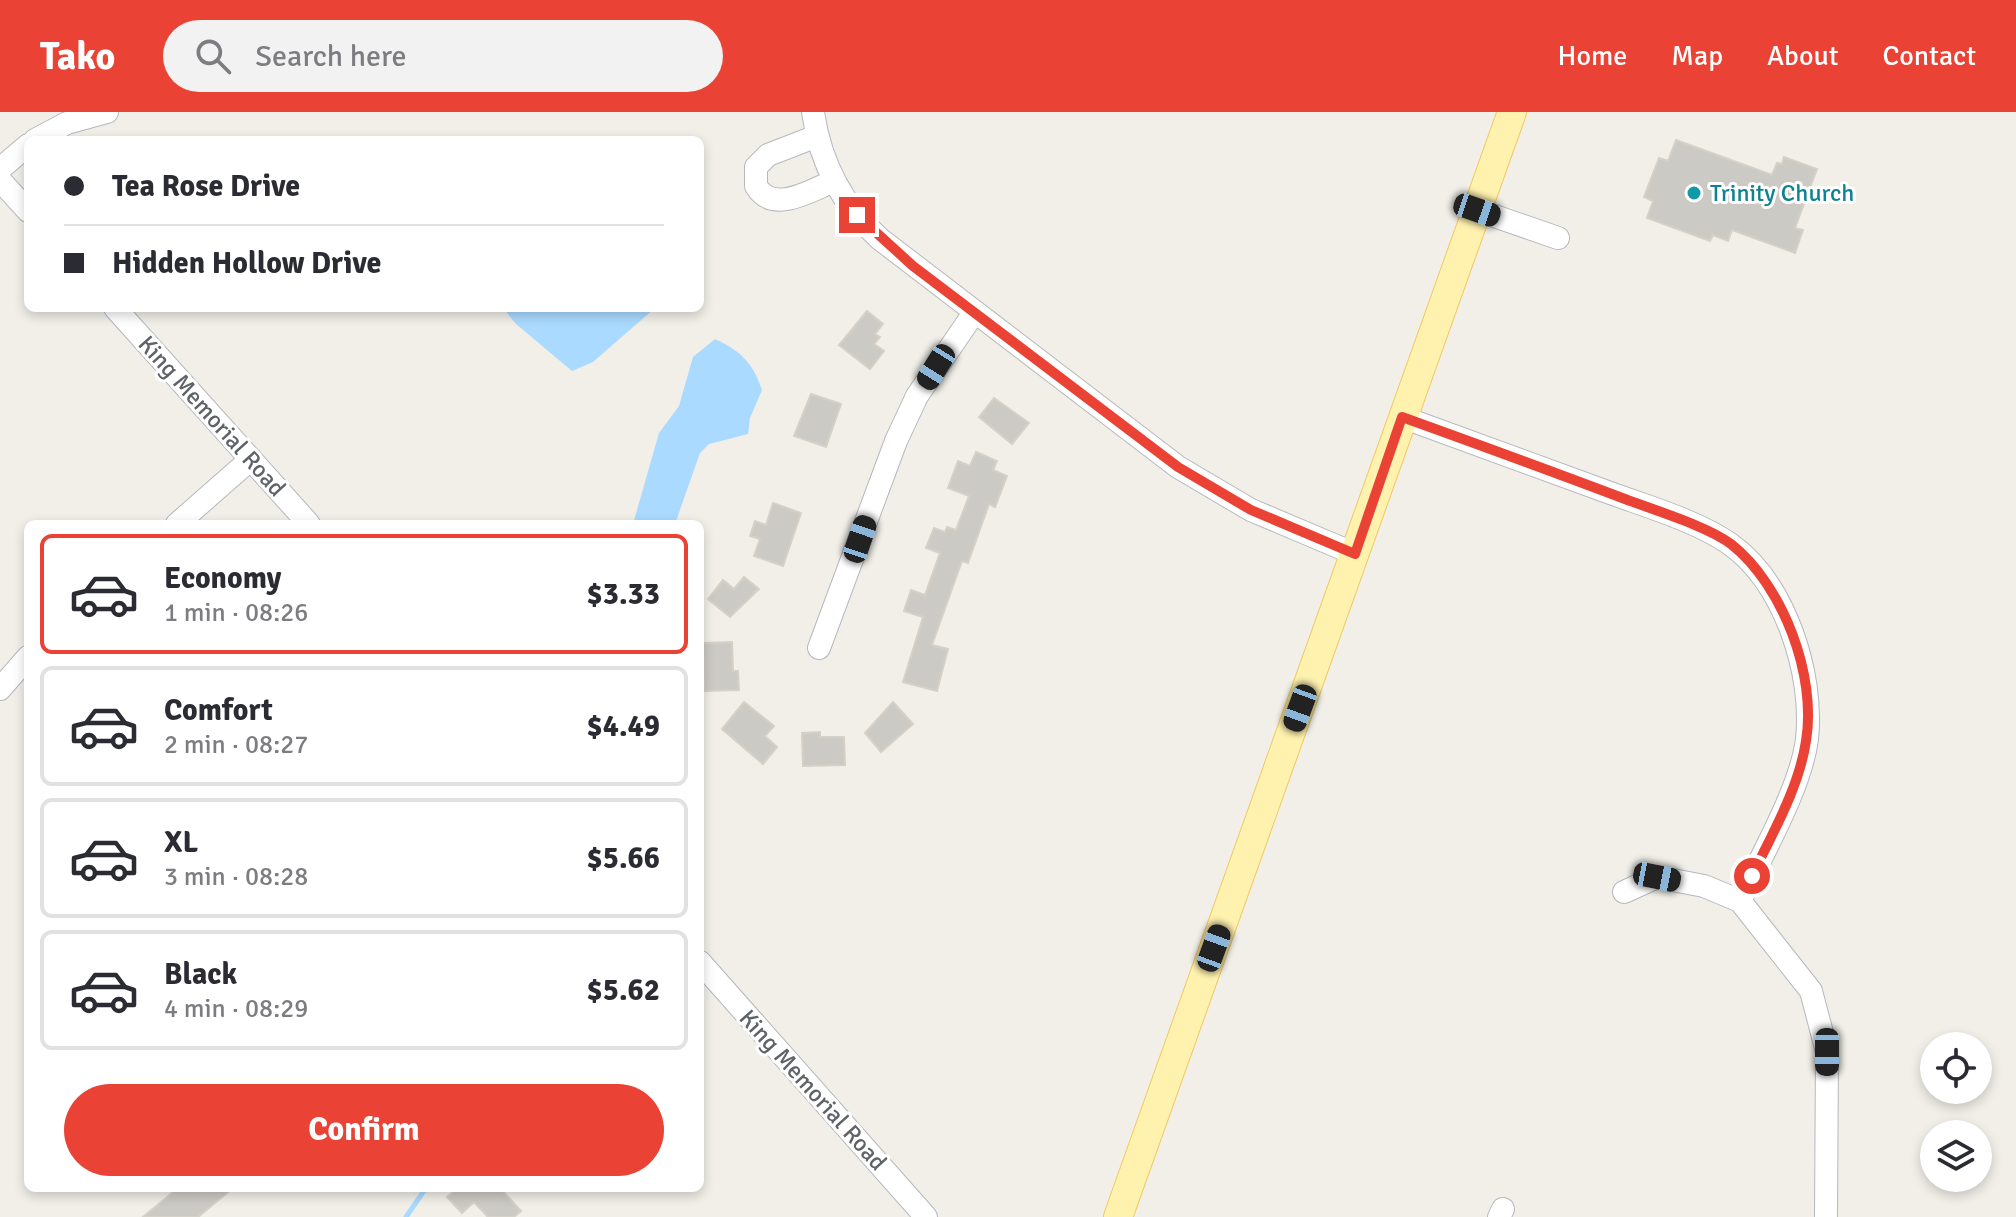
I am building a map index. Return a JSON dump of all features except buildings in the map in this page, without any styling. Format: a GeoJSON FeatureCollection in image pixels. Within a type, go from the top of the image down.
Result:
{"type":"FeatureCollection","features":[{"type":"Feature","properties":{"kind":"main road"},"geometry":{"type":"LineString","coordinates":[[1118,1217],[1512,112]]}},
{"type":"Feature","properties":{"kind":"street"},"geometry":{"type":"LineString","coordinates":[[43,136],[67,123],[107,112]]}},
{"type":"Feature","properties":{"kind":"street"},"geometry":{"type":"LineString","coordinates":[[813,112],[817,136],[834,181],[867,228],[1178,467],[1251,510],[1355,554]]}},
{"type":"Feature","properties":{"kind":"street"},"geometry":{"type":"LineString","coordinates":[[817,136],[763,158],[756,167],[756,186],[768,199],[782,201],[834,181]]}},
{"type":"Feature","properties":{"kind":"street"},"geometry":{"type":"LineString","coordinates":[[0,169],[24,148]]}},
{"type":"Feature","properties":{"kind":"street"},"geometry":{"type":"LineString","coordinates":[[0,180],[24,207]]}},
{"type":"Feature","properties":{"kind":"street"},"geometry":{"type":"LineString","coordinates":[[1477,210],[1558,238]]}},
{"type":"Feature","properties":{"kind":"street","name":"King Memorial Road"},"geometry":{"type":"LineString","coordinates":[[119,312],[305,520]]}},
{"type":"Feature","properties":{"kind":"street"},"geometry":{"type":"LineString","coordinates":[[819,648],[896,441],[917,396],[974,313]]}},
{"type":"Feature","properties":{"kind":"street"},"geometry":{"type":"LineString","coordinates":[[1402,417],[1666,514],[1730,544],[1766,582],[1793,632],[1805,686],[1807,740],[1787,800],[1740,901]]}},
{"type":"Feature","properties":{"kind":"street"},"geometry":{"type":"LineString","coordinates":[[182,520],[251,459]]}},
{"type":"Feature","properties":{"kind":"street"},"geometry":{"type":"LineString","coordinates":[[0,689],[24,662]]}},
{"type":"Feature","properties":{"kind":"street"},"geometry":{"type":"LineString","coordinates":[[1624,892],[1657,877],[1704,886],[1740,901],[1811,991],[1827,1052],[1826,1217]]}},
{"type":"Feature","properties":{"kind":"street","name":"King Memorial Road"},"geometry":{"type":"LineString","coordinates":[[704,967],[926,1217]]}},
{"type":"Feature","properties":{"kind":"water"},"geometry":{"type":"Polygon","coordinates":[[[506,312],[650,312],[593,362],[572,371],[516,324],[506,312]]]}},
{"type":"Feature","properties":{"kind":"water"},"geometry":{"type":"Polygon","coordinates":[[[715,339],[732,348],[755,372],[762,390],[750,418],[748,434],[709,444],[700,453],[676,520],[634,520],[659,433],[679,406],[693,357],[715,339]]]}},
{"type":"Feature","properties":{"kind":"waterway"},"geometry":{"type":"LineString","coordinates":[[406,1217],[423,1192]]}},
{"type":"Feature","properties":{"kind":"place","name":"Trinity Church"},"geometry":{"type":"Point","coordinates":[1694,193]}},
{"type":"Feature","properties":{"kind":"route"},"geometry":{"type":"LineString","coordinates":[[857,215],[867,228],[913,266],[1178,467],[1251,510],[1355,554],[1402,417],[1666,514],[1730,544],[1766,582],[1793,632],[1805,686],[1807,740],[1787,800],[1752,876]]}}]}
